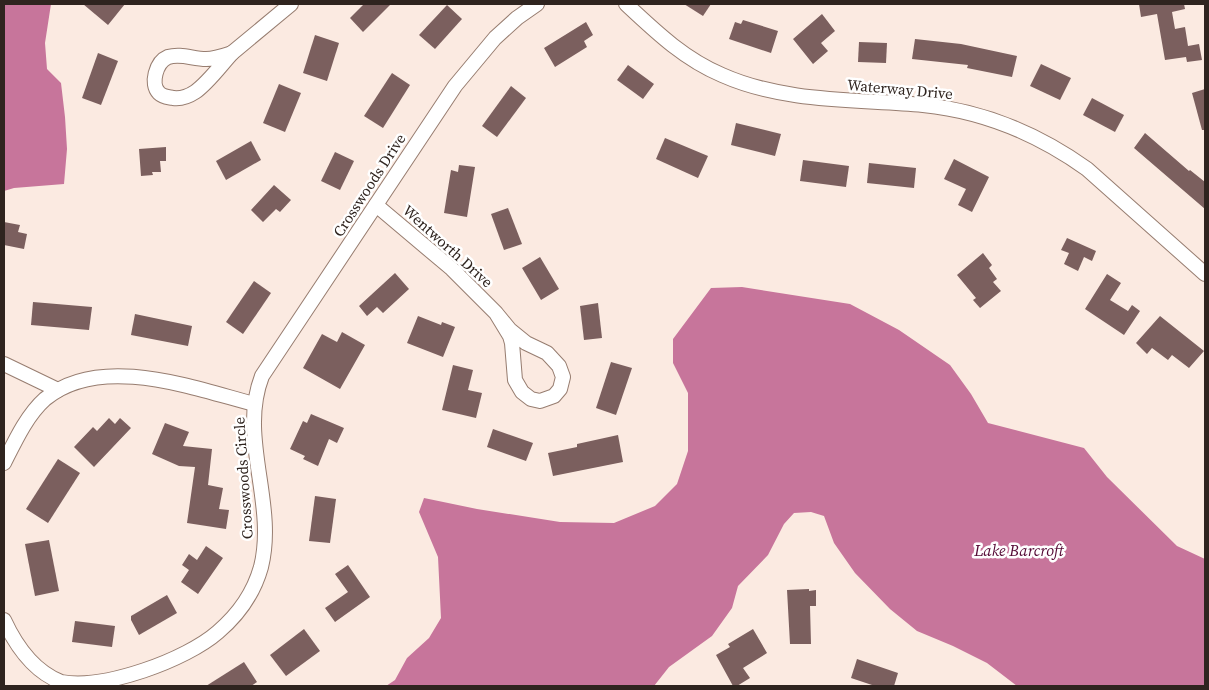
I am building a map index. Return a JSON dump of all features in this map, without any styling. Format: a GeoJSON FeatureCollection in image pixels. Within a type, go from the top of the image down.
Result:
{"type":"FeatureCollection","features":[{"type":"Feature","properties":{"kind":"street"},"geometry":{"type":"LineString","coordinates":[[232,53],[220,58],[205,59],[181,55],[168,57],[161,62],[157,70],[156,88],[165,97],[177,98],[196,92],[232,53],[291,4]]}},
{"type":"Feature","properties":{"kind":"street","name":"Crosswoods Drive"},"geometry":{"type":"LineString","coordinates":[[254,404],[262,376],[455,86],[495,38],[517,18],[537,4]]}},
{"type":"Feature","properties":{"kind":"street","name":"Waterway Drive"},"geometry":{"type":"LineString","coordinates":[[626,4],[667,42],[697,62],[722,75],[746,84],[804,96],[857,102],[924,105],[957,111],[984,117],[1036,137],[1065,153],[1086,169],[1205,274]]}},
{"type":"Feature","properties":{"kind":"street","name":"Wentworth Drive"},"geometry":{"type":"LineString","coordinates":[[376,205],[452,269],[496,313],[510,330],[526,343],[547,353],[559,366],[562,377],[560,389],[554,396],[546,400],[536,400],[522,392],[516,384],[512,343],[496,313]]}},
{"type":"Feature","properties":{"kind":"street"},"geometry":{"type":"LineString","coordinates":[[4,364],[58,390]]}},
{"type":"Feature","properties":{"kind":"street","name":"Crosswoods Circle"},"geometry":{"type":"LineString","coordinates":[[4,463],[33,413],[44,400],[58,390],[88,379],[130,377],[160,380],[254,404],[254,445],[263,506],[264,548],[261,567],[248,598],[218,632],[182,656],[120,682],[98,686],[77,686],[61,682],[46,674],[32,663],[16,643],[4,620]]}},
{"type":"Feature","properties":{"kind":"water"},"geometry":{"type":"Polygon","coordinates":[[[4,4],[51,4],[45,43],[47,69],[61,83],[67,149],[64,184],[14,188],[4,191],[4,4]]]}},
{"type":"Feature","properties":{"kind":"water","name":"Lake Barcroft"},"geometry":{"type":"Polygon","coordinates":[[[742,287],[850,304],[899,330],[950,365],[971,394],[988,423],[1084,448],[1107,477],[1177,546],[1205,559],[1205,686],[1017,686],[987,663],[917,631],[890,609],[855,573],[834,543],[824,516],[811,512],[794,513],[784,524],[768,555],[738,586],[732,608],[712,636],[669,667],[654,686],[386,686],[395,680],[407,658],[429,638],[441,618],[438,557],[419,512],[424,498],[477,509],[560,522],[614,523],[655,506],[677,484],[688,451],[688,393],[673,363],[673,339],[711,288],[742,287]]]}},
{"type":"Feature","properties":{"kind":"building"},"geometry":{"type":"Polygon","coordinates":[[[83,4],[125,4],[108,25],[83,4]]]}},
{"type":"Feature","properties":{"kind":"building"},"geometry":{"type":"Polygon","coordinates":[[[364,4],[391,4],[363,32],[350,18],[364,4]]]}},
{"type":"Feature","properties":{"kind":"building"},"geometry":{"type":"Polygon","coordinates":[[[684,4],[711,4],[703,16],[684,4]]]}},
{"type":"Feature","properties":{"kind":"building"},"geometry":{"type":"Polygon","coordinates":[[[1139,4],[1184,4],[1185,9],[1172,12],[1175,29],[1185,27],[1188,46],[1199,44],[1202,60],[1187,62],[1186,57],[1165,60],[1157,14],[1141,17],[1139,4]]]}},
{"type":"Feature","properties":{"kind":"building"},"geometry":{"type":"Polygon","coordinates":[[[447,5],[462,19],[435,49],[419,35],[447,5]]]}},
{"type":"Feature","properties":{"kind":"building"},"geometry":{"type":"Polygon","coordinates":[[[822,14],[835,31],[821,43],[828,51],[813,64],[793,39],[822,14]]]}},
{"type":"Feature","properties":{"kind":"building"},"geometry":{"type":"Polygon","coordinates":[[[743,20],[778,31],[771,53],[729,39],[735,22],[741,24],[743,20]]]}},
{"type":"Feature","properties":{"kind":"building"},"geometry":{"type":"Polygon","coordinates":[[[586,22],[593,35],[584,41],[587,47],[555,67],[544,48],[586,22]]]}},
{"type":"Feature","properties":{"kind":"building"},"geometry":{"type":"Polygon","coordinates":[[[315,35],[339,43],[327,81],[303,73],[315,35]]]}},
{"type":"Feature","properties":{"kind":"building"},"geometry":{"type":"Polygon","coordinates":[[[915,39],[961,44],[1017,56],[1012,77],[967,68],[968,65],[912,59],[915,39]]]}},
{"type":"Feature","properties":{"kind":"building"},"geometry":{"type":"Polygon","coordinates":[[[859,42],[887,43],[886,63],[858,62],[859,42]]]}},
{"type":"Feature","properties":{"kind":"building"},"geometry":{"type":"Polygon","coordinates":[[[98,53],[118,61],[101,105],[82,98],[98,53]]]}},
{"type":"Feature","properties":{"kind":"building"},"geometry":{"type":"Polygon","coordinates":[[[1041,64],[1071,78],[1060,100],[1030,86],[1041,64]]]}},
{"type":"Feature","properties":{"kind":"building"},"geometry":{"type":"Polygon","coordinates":[[[628,65],[654,84],[643,99],[617,80],[628,65]]]}},
{"type":"Feature","properties":{"kind":"building"},"geometry":{"type":"Polygon","coordinates":[[[392,73],[410,85],[383,128],[364,116],[392,73]]]}},
{"type":"Feature","properties":{"kind":"building"},"geometry":{"type":"Polygon","coordinates":[[[279,84],[301,93],[285,132],[263,123],[279,84]]]}},
{"type":"Feature","properties":{"kind":"building"},"geometry":{"type":"Polygon","coordinates":[[[511,86],[526,98],[497,137],[482,126],[511,86]]]}},
{"type":"Feature","properties":{"kind":"building"},"geometry":{"type":"Polygon","coordinates":[[[1205,89],[1205,130],[1202,130],[1192,93],[1205,89]]]}},
{"type":"Feature","properties":{"kind":"building"},"geometry":{"type":"Polygon","coordinates":[[[1092,98],[1124,115],[1115,132],[1083,115],[1092,98]]]}},
{"type":"Feature","properties":{"kind":"building"},"geometry":{"type":"Polygon","coordinates":[[[736,123],[781,134],[775,156],[731,145],[736,123]]]}},
{"type":"Feature","properties":{"kind":"building"},"geometry":{"type":"Polygon","coordinates":[[[1145,133],[1189,171],[1205,182],[1205,209],[1134,148],[1145,133]]]}},
{"type":"Feature","properties":{"kind":"building"},"geometry":{"type":"Polygon","coordinates":[[[665,138],[708,156],[698,178],[656,159],[665,138]]]}},
{"type":"Feature","properties":{"kind":"building"},"geometry":{"type":"Polygon","coordinates":[[[251,141],[261,160],[226,180],[216,161],[251,141]]]}},
{"type":"Feature","properties":{"kind":"building"},"geometry":{"type":"Polygon","coordinates":[[[166,147],[166,161],[160,161],[161,172],[152,172],[153,175],[141,176],[139,149],[166,147]]]}},
{"type":"Feature","properties":{"kind":"building"},"geometry":{"type":"Polygon","coordinates":[[[335,152],[354,161],[340,190],[321,181],[335,152]]]}},
{"type":"Feature","properties":{"kind":"building"},"geometry":{"type":"Polygon","coordinates":[[[954,159],[989,177],[972,212],[958,205],[966,189],[944,179],[954,159]]]}},
{"type":"Feature","properties":{"kind":"building"},"geometry":{"type":"Polygon","coordinates":[[[803,160],[849,166],[846,187],[800,181],[803,160]]]}},
{"type":"Feature","properties":{"kind":"building"},"geometry":{"type":"Polygon","coordinates":[[[869,163],[916,168],[914,188],[867,183],[869,163]]]}},
{"type":"Feature","properties":{"kind":"building"},"geometry":{"type":"Polygon","coordinates":[[[459,165],[475,167],[467,217],[444,213],[451,170],[458,172],[459,165]]]}},
{"type":"Feature","properties":{"kind":"building"},"geometry":{"type":"Polygon","coordinates":[[[274,185],[291,200],[280,212],[276,209],[263,222],[251,210],[274,185]]]}},
{"type":"Feature","properties":{"kind":"building"},"geometry":{"type":"Polygon","coordinates":[[[508,208],[522,244],[504,250],[491,214],[508,208]]]}},
{"type":"Feature","properties":{"kind":"building"},"geometry":{"type":"Polygon","coordinates":[[[4,222],[20,225],[18,232],[27,234],[24,249],[4,245],[4,222]]]}},
{"type":"Feature","properties":{"kind":"building"},"geometry":{"type":"Polygon","coordinates":[[[1067,238],[1096,251],[1092,261],[1084,257],[1078,271],[1064,264],[1069,253],[1061,250],[1067,238]]]}},
{"type":"Feature","properties":{"kind":"building"},"geometry":{"type":"Polygon","coordinates":[[[983,253],[992,265],[989,268],[997,279],[993,282],[1001,291],[980,308],[973,300],[976,298],[957,275],[983,253]]]}},
{"type":"Feature","properties":{"kind":"building"},"geometry":{"type":"Polygon","coordinates":[[[540,257],[559,289],[541,300],[522,268],[540,257]]]}},
{"type":"Feature","properties":{"kind":"building"},"geometry":{"type":"Polygon","coordinates":[[[395,273],[409,289],[383,313],[377,307],[367,316],[359,306],[395,273]]]}},
{"type":"Feature","properties":{"kind":"building"},"geometry":{"type":"Polygon","coordinates":[[[1107,274],[1121,283],[1110,300],[1128,311],[1132,305],[1140,311],[1124,335],[1085,309],[1107,274]]]}},
{"type":"Feature","properties":{"kind":"building"},"geometry":{"type":"Polygon","coordinates":[[[254,281],[271,293],[243,334],[226,322],[254,281]]]}},
{"type":"Feature","properties":{"kind":"building"},"geometry":{"type":"Polygon","coordinates":[[[33,302],[92,307],[89,330],[31,325],[33,302]]]}},
{"type":"Feature","properties":{"kind":"building"},"geometry":{"type":"Polygon","coordinates":[[[598,303],[602,338],[584,340],[580,306],[598,303]]]}},
{"type":"Feature","properties":{"kind":"building"},"geometry":{"type":"Polygon","coordinates":[[[135,314],[192,326],[188,346],[131,335],[135,314]]]}},
{"type":"Feature","properties":{"kind":"building"},"geometry":{"type":"Polygon","coordinates":[[[418,316],[441,325],[442,322],[455,327],[443,357],[407,343],[418,316]]]}},
{"type":"Feature","properties":{"kind":"building"},"geometry":{"type":"Polygon","coordinates":[[[1160,316],[1204,351],[1189,368],[1172,355],[1168,360],[1152,348],[1147,354],[1136,343],[1160,316]]]}},
{"type":"Feature","properties":{"kind":"building"},"geometry":{"type":"Polygon","coordinates":[[[342,332],[365,345],[340,389],[303,368],[322,334],[337,342],[342,332]]]}},
{"type":"Feature","properties":{"kind":"building"},"geometry":{"type":"Polygon","coordinates":[[[611,362],[632,368],[616,415],[596,408],[611,362]]]}},
{"type":"Feature","properties":{"kind":"building"},"geometry":{"type":"Polygon","coordinates":[[[453,365],[473,370],[468,390],[482,393],[476,418],[442,410],[453,365]]]}},
{"type":"Feature","properties":{"kind":"building"},"geometry":{"type":"Polygon","coordinates":[[[311,414],[344,428],[337,443],[329,439],[318,466],[303,459],[305,456],[290,449],[303,421],[307,423],[311,414]]]}},
{"type":"Feature","properties":{"kind":"building"},"geometry":{"type":"Polygon","coordinates":[[[109,418],[115,424],[120,418],[131,428],[94,467],[74,447],[93,427],[97,431],[109,418]]]}},
{"type":"Feature","properties":{"kind":"building"},"geometry":{"type":"Polygon","coordinates":[[[165,423],[189,432],[183,446],[212,449],[208,485],[223,488],[219,509],[229,510],[226,529],[187,523],[195,467],[179,466],[152,454],[165,423]]]}},
{"type":"Feature","properties":{"kind":"building"},"geometry":{"type":"Polygon","coordinates":[[[493,429],[533,443],[526,461],[487,447],[493,429]]]}},
{"type":"Feature","properties":{"kind":"building"},"geometry":{"type":"Polygon","coordinates":[[[618,435],[623,462],[553,476],[548,453],[618,435]]]}},
{"type":"Feature","properties":{"kind":"building"},"geometry":{"type":"Polygon","coordinates":[[[58,459],[80,473],[48,523],[26,509],[58,459]]]}},
{"type":"Feature","properties":{"kind":"building"},"geometry":{"type":"Polygon","coordinates":[[[315,496],[336,499],[330,543],[309,541],[315,496]]]}},
{"type":"Feature","properties":{"kind":"building"},"geometry":{"type":"Polygon","coordinates":[[[49,540],[59,591],[35,596],[25,544],[49,540]]]}},
{"type":"Feature","properties":{"kind":"building"},"geometry":{"type":"Polygon","coordinates":[[[206,546],[223,558],[198,594],[181,582],[189,570],[182,565],[189,554],[197,560],[206,546]]]}},
{"type":"Feature","properties":{"kind":"building"},"geometry":{"type":"Polygon","coordinates":[[[348,565],[370,597],[335,622],[325,608],[348,592],[335,574],[348,565]]]}},
{"type":"Feature","properties":{"kind":"building"},"geometry":{"type":"Polygon","coordinates":[[[809,589],[809,591],[816,590],[816,606],[810,606],[811,644],[790,644],[787,590],[809,589]]]}},
{"type":"Feature","properties":{"kind":"building"},"geometry":{"type":"Polygon","coordinates":[[[167,595],[177,613],[139,635],[131,620],[131,616],[167,595]]]}},
{"type":"Feature","properties":{"kind":"building"},"geometry":{"type":"Polygon","coordinates":[[[75,621],[115,626],[112,647],[72,642],[75,621]]]}},
{"type":"Feature","properties":{"kind":"building"},"geometry":{"type":"Polygon","coordinates":[[[304,629],[320,651],[286,676],[270,655],[304,629]]]}},
{"type":"Feature","properties":{"kind":"building"},"geometry":{"type":"Polygon","coordinates":[[[753,629],[767,653],[743,668],[750,678],[737,686],[733,686],[716,655],[730,647],[728,644],[753,629]]]}},
{"type":"Feature","properties":{"kind":"building"},"geometry":{"type":"Polygon","coordinates":[[[857,659],[898,673],[894,686],[875,686],[851,678],[857,659]]]}},
{"type":"Feature","properties":{"kind":"building"},"geometry":{"type":"Polygon","coordinates":[[[244,662],[257,682],[251,686],[206,686],[244,662]]]}}]}
